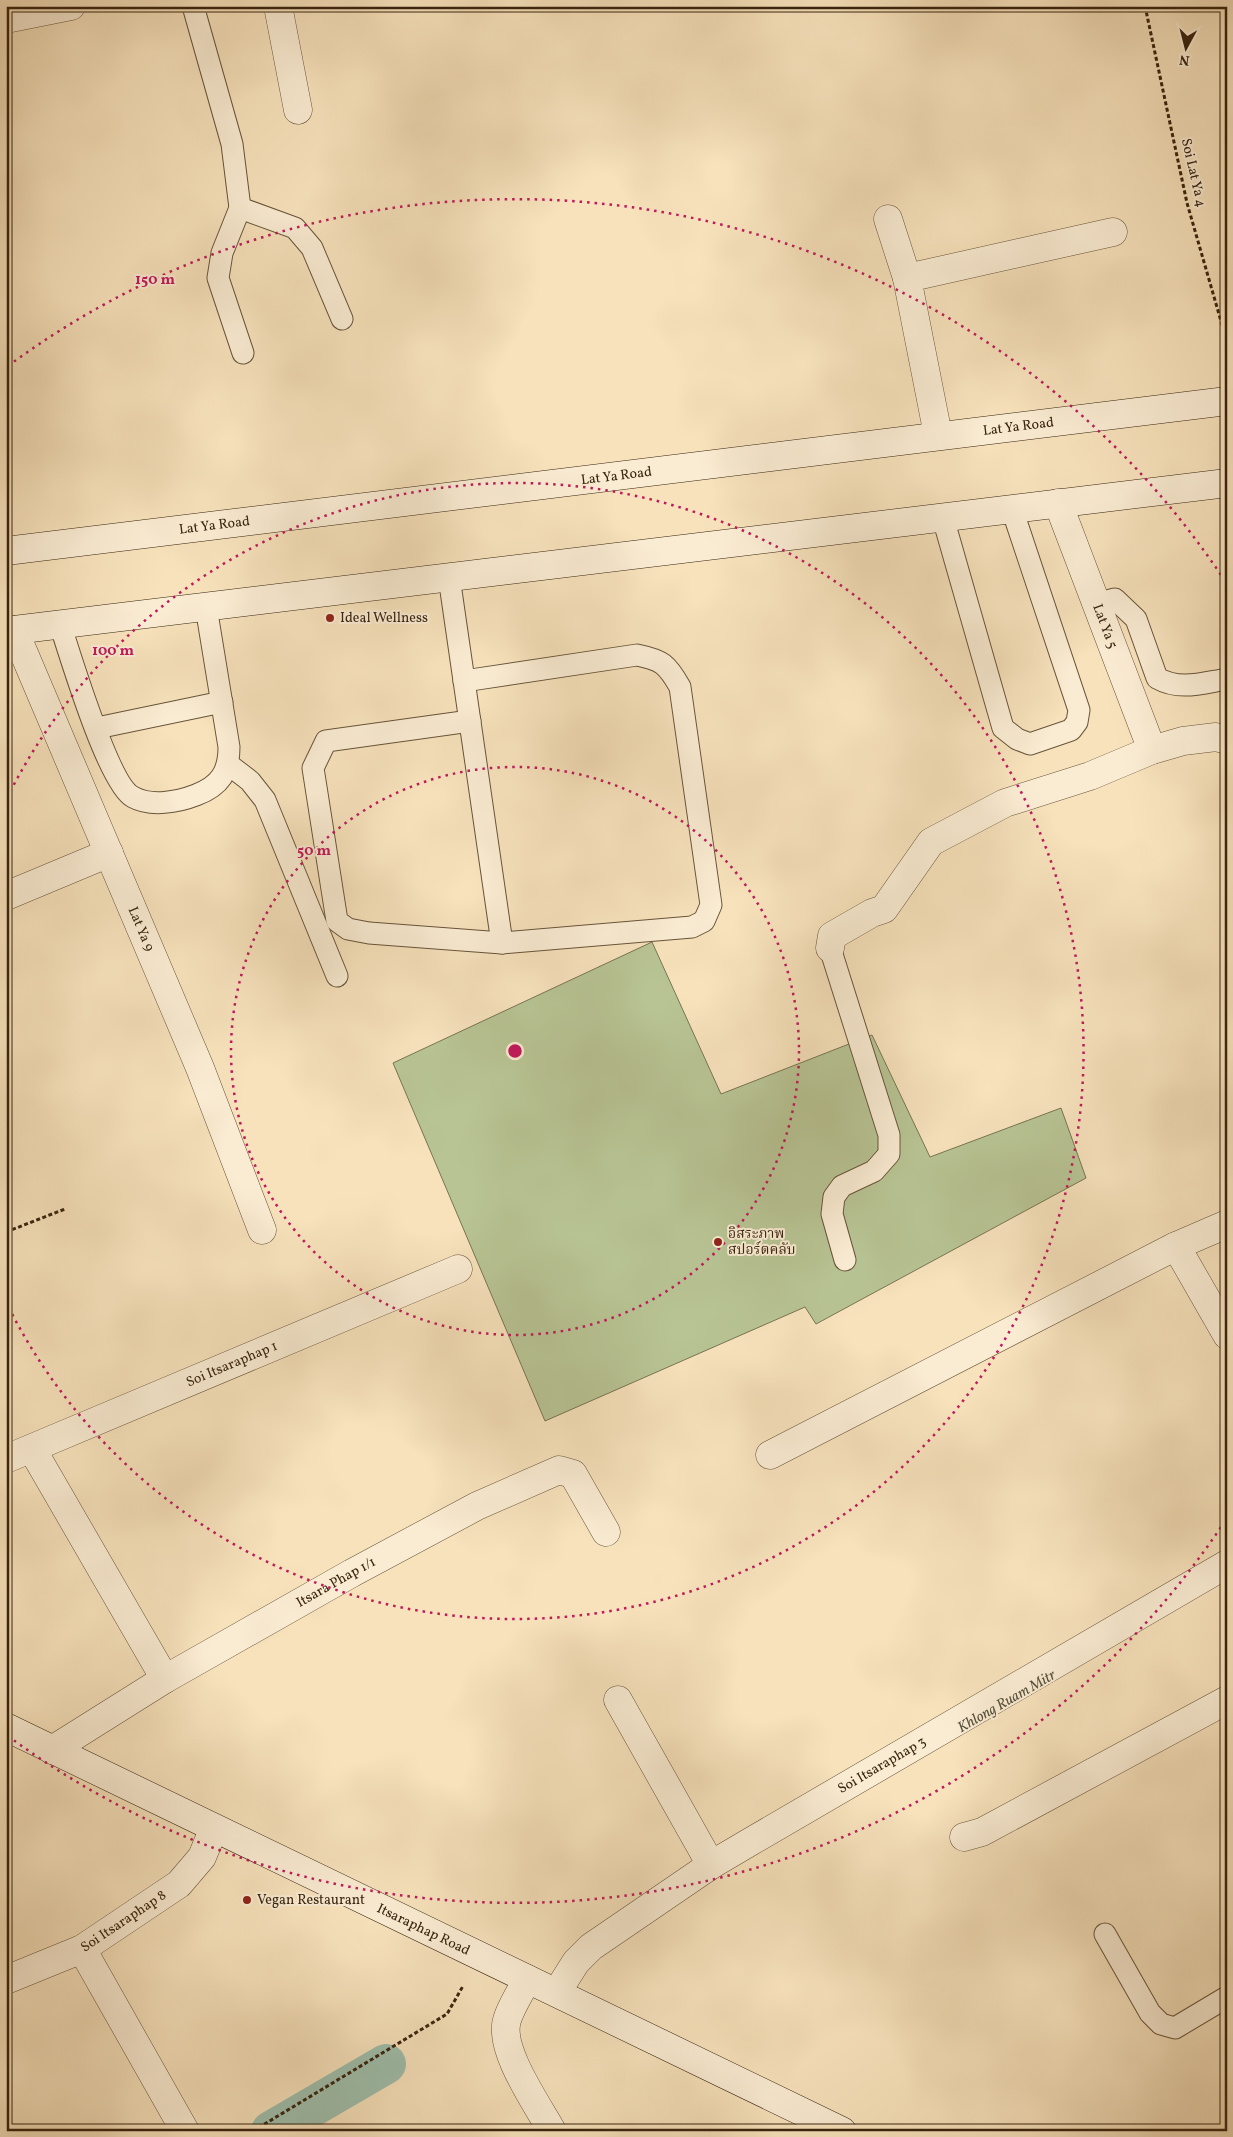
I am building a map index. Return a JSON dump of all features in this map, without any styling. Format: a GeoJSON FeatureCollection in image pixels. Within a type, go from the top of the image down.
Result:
{"type":"FeatureCollection","features":[{"type":"Feature","properties":{"kind":"street"},"geometry":{"type":"LineString","coordinates":[[6,20],[71,6]]}},
{"type":"Feature","properties":{"kind":"street"},"geometry":{"type":"LineString","coordinates":[[278,6],[298,110]]}},
{"type":"Feature","properties":{"kind":"street"},"geometry":{"type":"LineString","coordinates":[[888,219],[907,278],[938,435]]}},
{"type":"Feature","properties":{"kind":"street"},"geometry":{"type":"LineString","coordinates":[[907,278],[1113,232]]}},
{"type":"Feature","properties":{"kind":"street","name":"Lat Ya Road"},"geometry":{"type":"LineString","coordinates":[[6,551],[1227,401]]}},
{"type":"Feature","properties":{"kind":"street"},"geometry":{"type":"LineString","coordinates":[[10,631],[1227,483]]}},
{"type":"Feature","properties":{"kind":"street","name":"Lat Ya 5"},"geometry":{"type":"LineString","coordinates":[[1058,503],[1152,750]]}},
{"type":"Feature","properties":{"kind":"street","name":"Lat Ya 9"},"geometry":{"type":"LineString","coordinates":[[10,631],[109,853],[200,1068],[262,1230]]}},
{"type":"Feature","properties":{"kind":"street"},"geometry":{"type":"LineString","coordinates":[[830,948],[832,936],[872,913],[884,909],[931,842],[1005,803],[1090,776],[1152,750],[1183,741],[1216,737],[1227,740]]}},
{"type":"Feature","properties":{"kind":"street"},"geometry":{"type":"LineString","coordinates":[[6,896],[109,853]]}},
{"type":"Feature","properties":{"kind":"street"},"geometry":{"type":"LineString","coordinates":[[770,1455],[1176,1246],[1227,1224]]}},
{"type":"Feature","properties":{"kind":"street"},"geometry":{"type":"LineString","coordinates":[[1176,1246],[1227,1335]]}},
{"type":"Feature","properties":{"kind":"street","name":"Soi Itsaraphap 1"},"geometry":{"type":"LineString","coordinates":[[6,1460],[458,1269]]}},
{"type":"Feature","properties":{"kind":"street"},"geometry":{"type":"LineString","coordinates":[[32,1448],[166,1679]]}},
{"type":"Feature","properties":{"kind":"street","name":"Itsara Phap 1/1"},"geometry":{"type":"LineString","coordinates":[[52,1750],[166,1679],[377,1559],[477,1506],[559,1470],[573,1474],[606,1532]]}},
{"type":"Feature","properties":{"kind":"street","name":"Soi Itsaraphap 3"},"geometry":{"type":"LineString","coordinates":[[557,1992],[576,1962],[591,1947],[712,1865],[1227,1564]]}},
{"type":"Feature","properties":{"kind":"street"},"geometry":{"type":"LineString","coordinates":[[618,1700],[712,1865]]}},
{"type":"Feature","properties":{"kind":"street"},"geometry":{"type":"LineString","coordinates":[[964,1836],[982,1832],[1227,1700]]}},
{"type":"Feature","properties":{"kind":"street","name":"Itsaraphap Road"},"geometry":{"type":"LineString","coordinates":[[6,1728],[213,1830],[480,1955],[842,2131]]}},
{"type":"Feature","properties":{"kind":"street","name":"Soi Itsaraphap 8"},"geometry":{"type":"LineString","coordinates":[[6,1980],[82,1948],[179,1884],[202,1857],[213,1830]]}},
{"type":"Feature","properties":{"kind":"street"},"geometry":{"type":"LineString","coordinates":[[82,1948],[185,2131]]}},
{"type":"Feature","properties":{"kind":"street"},"geometry":{"type":"LineString","coordinates":[[527,1978],[507,2018],[505,2031],[508,2051],[552,2131]]}},
{"type":"Feature","properties":{"kind":"lane"},"geometry":{"type":"LineString","coordinates":[[193,6],[232,144],[240,208],[222,252],[218,278],[243,352]]}},
{"type":"Feature","properties":{"kind":"lane"},"geometry":{"type":"LineString","coordinates":[[240,208],[295,228],[312,248],[342,318]]}},
{"type":"Feature","properties":{"kind":"lane"},"geometry":{"type":"LineString","coordinates":[[942,518],[1003,728],[1017,740],[1030,744],[1071,730],[1077,722],[1079,710],[1012,509]]}},
{"type":"Feature","properties":{"kind":"lane"},"geometry":{"type":"LineString","coordinates":[[449,577],[502,943]]}},
{"type":"Feature","properties":{"kind":"lane"},"geometry":{"type":"LineString","coordinates":[[1095,604],[1114,599],[1136,619],[1157,678],[1169,685],[1183,686],[1227,679]]}},
{"type":"Feature","properties":{"kind":"lane"},"geometry":{"type":"LineString","coordinates":[[60,624],[96,728],[122,788],[133,798],[169,801],[202,793],[216,786],[223,778],[228,764],[229,747],[206,607]]}},
{"type":"Feature","properties":{"kind":"lane"},"geometry":{"type":"LineString","coordinates":[[464,681],[637,655],[656,659],[671,672],[680,687],[710,905],[704,921],[692,928],[502,943],[368,933],[348,929],[337,921],[313,768],[326,741],[470,721]]}},
{"type":"Feature","properties":{"kind":"lane"},"geometry":{"type":"LineString","coordinates":[[96,728],[222,702]]}},
{"type":"Feature","properties":{"kind":"lane"},"geometry":{"type":"LineString","coordinates":[[228,764],[250,781],[265,800],[337,976]]}},
{"type":"Feature","properties":{"kind":"lane"},"geometry":{"type":"LineString","coordinates":[[830,948],[889,1135],[889,1154],[874,1172],[842,1186],[834,1197],[832,1214],[845,1260]]}},
{"type":"Feature","properties":{"kind":"lane"},"geometry":{"type":"LineString","coordinates":[[1105,1934],[1150,2013],[1160,2024],[1175,2028],[1227,1997]]}},
{"type":"Feature","properties":{"kind":"path","name":"Soi Lat Ya 4"},"geometry":{"type":"LineString","coordinates":[[1145,6],[1187,203],[1227,342]]}},
{"type":"Feature","properties":{"kind":"path"},"geometry":{"type":"LineString","coordinates":[[6,1232],[65,1209]]}},
{"type":"Feature","properties":{"kind":"path"},"geometry":{"type":"LineString","coordinates":[[253,2131],[447,2014],[480,1955]]}},
{"type":"Feature","properties":{"kind":"green space","name":"อิสระภาพ สปอร์ตคลับ"},"geometry":{"type":"Polygon","coordinates":[[[652,942],[721,1094],[872,1035],[930,1157],[1061,1108],[1086,1178],[816,1324],[805,1307],[545,1421],[393,1063],[652,942]]]}},
{"type":"Feature","properties":{"kind":"waterway","name":"Khlong Ruam Mitr"},"geometry":{"type":"LineString","coordinates":[[271,2131],[386,2064]]}},
{"type":"Feature","properties":{"kind":"place","name":"Ideal Wellness"},"geometry":{"type":"Point","coordinates":[330,618]}},
{"type":"Feature","properties":{"kind":"place","name":"อิสระภาพ สปอร์ตคลับ"},"geometry":{"type":"Point","coordinates":[718,1242]}},
{"type":"Feature","properties":{"kind":"place","name":"Vegan Restaurant"},"geometry":{"type":"Point","coordinates":[247,1900]}}]}
